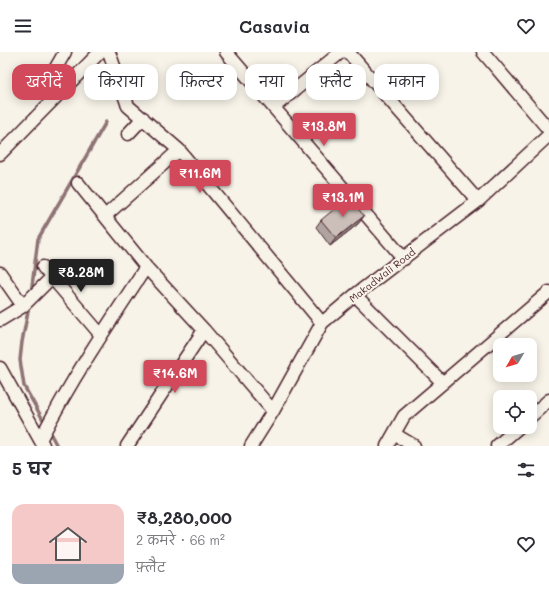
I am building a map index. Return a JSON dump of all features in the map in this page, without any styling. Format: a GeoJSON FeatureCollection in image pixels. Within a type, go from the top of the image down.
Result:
{"type":"FeatureCollection","features":[{"type":"Feature","properties":{"kind":"street"},"geometry":{"type":"LineString","coordinates":[[58,64],[65,52]]}},
{"type":"Feature","properties":{"kind":"street"},"geometry":{"type":"LineString","coordinates":[[226,52],[404,258]]}},
{"type":"Feature","properties":{"kind":"street"},"geometry":{"type":"LineString","coordinates":[[274,107],[341,52]]}},
{"type":"Feature","properties":{"kind":"street"},"geometry":{"type":"LineString","coordinates":[[348,52],[478,201]]}},
{"type":"Feature","properties":{"kind":"street"},"geometry":{"type":"LineString","coordinates":[[483,52],[549,130]]}},
{"type":"Feature","properties":{"kind":"street"},"geometry":{"type":"LineString","coordinates":[[0,154],[108,53],[128,106],[179,150],[322,323]]}},
{"type":"Feature","properties":{"kind":"street"},"geometry":{"type":"LineString","coordinates":[[128,134],[143,118]]}},
{"type":"Feature","properties":{"kind":"street","name":"MakadWali Road"},"geometry":{"type":"LineString","coordinates":[[251,446],[322,323],[355,295],[478,201],[549,135]]}},
{"type":"Feature","properties":{"kind":"street"},"geometry":{"type":"LineString","coordinates":[[105,216],[179,150]]}},
{"type":"Feature","properties":{"kind":"street"},"geometry":{"type":"LineString","coordinates":[[78,183],[146,267],[204,330],[272,411]]}},
{"type":"Feature","properties":{"kind":"street"},"geometry":{"type":"LineString","coordinates":[[43,267],[101,335]]}},
{"type":"Feature","properties":{"kind":"street"},"geometry":{"type":"LineString","coordinates":[[42,443],[52,417],[101,335],[146,267]]}},
{"type":"Feature","properties":{"kind":"street"},"geometry":{"type":"LineString","coordinates":[[0,273],[23,306]]}},
{"type":"Feature","properties":{"kind":"street"},"geometry":{"type":"LineString","coordinates":[[0,320],[23,306],[52,277]]}},
{"type":"Feature","properties":{"kind":"street"},"geometry":{"type":"LineString","coordinates":[[387,446],[404,416],[549,292]]}},
{"type":"Feature","properties":{"kind":"street"},"geometry":{"type":"LineString","coordinates":[[355,295],[443,383]]}},
{"type":"Feature","properties":{"kind":"street"},"geometry":{"type":"LineString","coordinates":[[127,446],[204,330]]}},
{"type":"Feature","properties":{"kind":"street"},"geometry":{"type":"LineString","coordinates":[[0,368],[42,443]]}},
{"type":"Feature","properties":{"kind":"street"},"geometry":{"type":"LineString","coordinates":[[537,411],[549,400]]}},
{"type":"Feature","properties":{"kind":"street"},"geometry":{"type":"LineString","coordinates":[[394,434],[414,446]]}},
{"type":"Feature","properties":{"kind":"street"},"geometry":{"type":"LineString","coordinates":[[497,446],[511,434]]}},
{"type":"Feature","properties":{"kind":"building"},"geometry":{"type":"Polygon","coordinates":[[[349,197],[364,216],[336,238],[321,220],[349,197]]]}},
{"type":"Feature","properties":{"kind":"waterway"},"geometry":{"type":"LineString","coordinates":[[31,294],[38,239],[106,122]]}},
{"type":"Feature","properties":{"kind":"waterway"},"geometry":{"type":"LineString","coordinates":[[29,306],[20,360],[24,386],[46,425]]}},
{"type":"Feature","properties":{"kind":"waterway"},"geometry":{"type":"LineString","coordinates":[[49,431],[57,446]]}}]}
